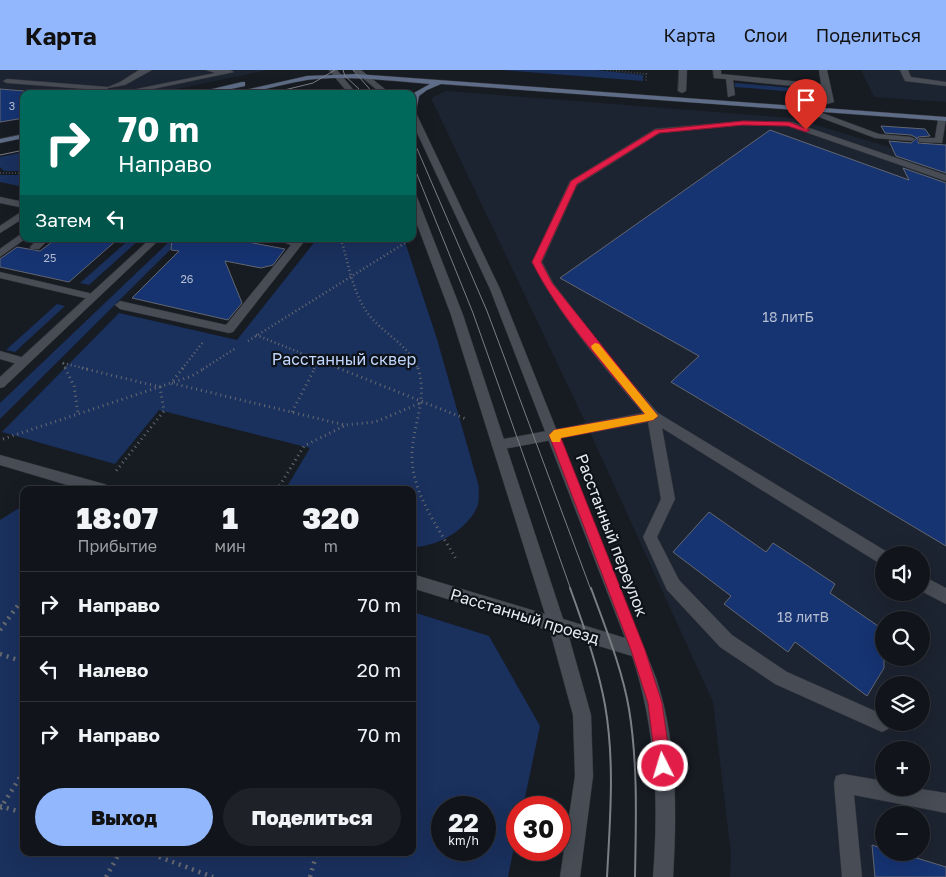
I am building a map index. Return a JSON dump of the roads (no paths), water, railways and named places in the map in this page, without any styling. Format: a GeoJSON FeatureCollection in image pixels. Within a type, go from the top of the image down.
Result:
{"type":"FeatureCollection","features":[{"type":"Feature","properties":{"kind":"main road"},"geometry":{"type":"LineString","coordinates":[[214,90],[311,70]]}},
{"type":"Feature","properties":{"kind":"main road"},"geometry":{"type":"LineString","coordinates":[[250,90],[335,73],[367,77],[806,108],[945,116]]}},
{"type":"Feature","properties":{"kind":"main road"},"geometry":{"type":"LineString","coordinates":[[548,81],[830,102],[945,116]]}},
{"type":"Feature","properties":{"kind":"main road"},"geometry":{"type":"LineString","coordinates":[[416,94],[424,88],[443,82]]}},
{"type":"Feature","properties":{"kind":"main road"},"geometry":{"type":"LineString","coordinates":[[0,131],[20,128]]}},
{"type":"Feature","properties":{"kind":"main road"},"geometry":{"type":"LineString","coordinates":[[0,141],[20,137]]}},
{"type":"Feature","properties":{"kind":"street"},"geometry":{"type":"LineString","coordinates":[[7,81],[105,88],[122,86],[140,71],[148,70]]}},
{"type":"Feature","properties":{"kind":"street"},"geometry":{"type":"LineString","coordinates":[[137,90],[230,72],[210,70]]}},
{"type":"Feature","properties":{"kind":"street"},"geometry":{"type":"LineString","coordinates":[[348,70],[335,73],[350,90]]}},
{"type":"Feature","properties":{"kind":"street"},"geometry":{"type":"LineString","coordinates":[[357,70],[382,90]]}},
{"type":"Feature","properties":{"kind":"street"},"geometry":{"type":"LineString","coordinates":[[682,91],[683,70]]}},
{"type":"Feature","properties":{"kind":"street"},"geometry":{"type":"LineString","coordinates":[[717,70],[716,76],[825,87]]}},
{"type":"Feature","properties":{"kind":"street"},"geometry":{"type":"LineString","coordinates":[[823,70],[825,87],[830,102]]}},
{"type":"Feature","properties":{"kind":"street"},"geometry":{"type":"LineString","coordinates":[[904,70],[908,79],[946,84]]}},
{"type":"Feature","properties":{"kind":"street"},"geometry":{"type":"LineString","coordinates":[[729,77],[731,95]]}},
{"type":"Feature","properties":{"kind":"street"},"geometry":{"type":"LineString","coordinates":[[806,108],[878,136],[911,139]]}},
{"type":"Feature","properties":{"kind":"street"},"geometry":{"type":"LineString","coordinates":[[922,140],[939,141],[945,116]]}},
{"type":"Feature","properties":{"kind":"street","name":"Расстанный переулок"},"geometry":{"type":"LineString","coordinates":[[416,121],[495,289],[638,650],[655,703],[663,750],[665,817],[663,877]]}},
{"type":"Feature","properties":{"kind":"street"},"geometry":{"type":"LineString","coordinates":[[875,552],[653,416],[609,364],[553,291],[536,262],[574,183],[658,132],[743,123],[789,124],[946,178]]}},
{"type":"Feature","properties":{"kind":"street"},"geometry":{"type":"LineString","coordinates":[[0,200],[20,204]]}},
{"type":"Feature","properties":{"kind":"street"},"geometry":{"type":"LineString","coordinates":[[416,207],[457,315],[572,673],[582,715],[584,776],[570,877]]}},
{"type":"Feature","properties":{"kind":"street"},"geometry":{"type":"LineString","coordinates":[[0,230],[20,215]]}},
{"type":"Feature","properties":{"kind":"street"},"geometry":{"type":"LineString","coordinates":[[2,251],[20,238]]}},
{"type":"Feature","properties":{"kind":"street"},"geometry":{"type":"LineString","coordinates":[[35,248],[41,242]]}},
{"type":"Feature","properties":{"kind":"street"},"geometry":{"type":"LineString","coordinates":[[0,384],[152,242]]}},
{"type":"Feature","properties":{"kind":"street"},"geometry":{"type":"LineString","coordinates":[[120,305],[229,329],[298,243],[293,242]]}},
{"type":"Feature","properties":{"kind":"street"},"geometry":{"type":"LineString","coordinates":[[0,276],[93,297]]}},
{"type":"Feature","properties":{"kind":"street"},"geometry":{"type":"LineString","coordinates":[[0,355],[24,362]]}},
{"type":"Feature","properties":{"kind":"street"},"geometry":{"type":"LineString","coordinates":[[498,445],[653,416]]}},
{"type":"Feature","properties":{"kind":"street"},"geometry":{"type":"LineString","coordinates":[[653,416],[668,499],[650,537],[673,585],[726,641],[781,678],[875,720]]}},
{"type":"Feature","properties":{"kind":"street"},"geometry":{"type":"LineString","coordinates":[[0,460],[90,486]]}},
{"type":"Feature","properties":{"kind":"street","name":"Расстанный проезд"},"geometry":{"type":"LineString","coordinates":[[416,582],[638,650]]}},
{"type":"Feature","properties":{"kind":"street"},"geometry":{"type":"LineString","coordinates":[[930,587],[946,597]]}},
{"type":"Feature","properties":{"kind":"street"},"geometry":{"type":"LineString","coordinates":[[852,877],[843,783],[946,803]]}},
{"type":"Feature","properties":{"kind":"tram line"},"geometry":{"type":"LineString","coordinates":[[284,90],[313,83],[335,70]]}},
{"type":"Feature","properties":{"kind":"tram line"},"geometry":{"type":"LineString","coordinates":[[343,70],[345,76],[359,89]]}},
{"type":"Feature","properties":{"kind":"tram line"},"geometry":{"type":"LineString","coordinates":[[353,70],[370,90]]}},
{"type":"Feature","properties":{"kind":"tram line"},"geometry":{"type":"LineString","coordinates":[[416,146],[487,311],[591,590]]}},
{"type":"Feature","properties":{"kind":"tram line"},"geometry":{"type":"LineString","coordinates":[[0,155],[20,151]]}},
{"type":"Feature","properties":{"kind":"tram line"},"geometry":{"type":"LineString","coordinates":[[416,172],[473,313],[571,590]]}},
{"type":"Feature","properties":{"kind":"tram line"},"geometry":{"type":"LineString","coordinates":[[570,588],[595,661],[608,726],[611,791],[607,877]]}},
{"type":"Feature","properties":{"kind":"tram line"},"geometry":{"type":"LineString","coordinates":[[591,588],[618,663],[629,709],[635,772],[635,877]]}},
{"type":"Feature","properties":{"kind":"park label","name":"Расстанный сквер"},"geometry":{"type":"Point","coordinates":[344,359]}}]}
